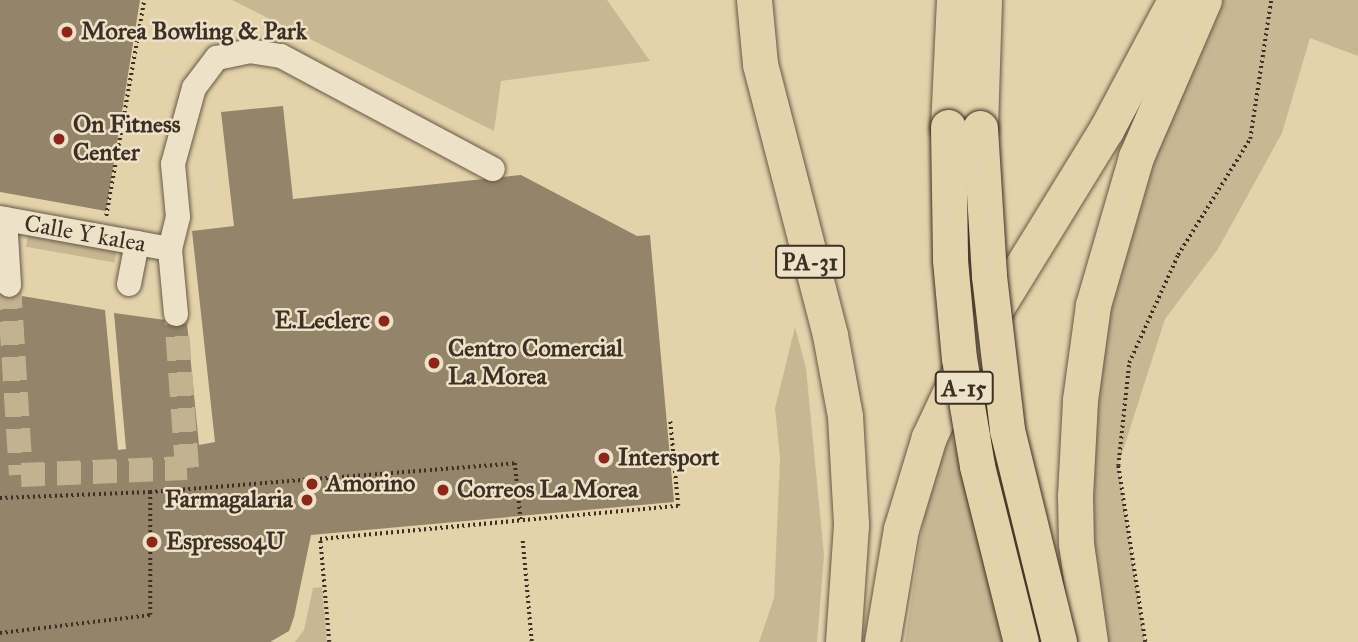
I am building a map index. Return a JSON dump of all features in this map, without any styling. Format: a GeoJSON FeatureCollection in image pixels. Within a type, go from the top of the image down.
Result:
{"type":"FeatureCollection","features":[{"type":"Feature","properties":{"kind":"highway","name":"PA-31"},"geometry":{"type":"LineString","coordinates":[[754,0],[763,77],[835,362],[846,429],[851,525],[843,642]]}},
{"type":"Feature","properties":{"kind":"highway","name":"A-15"},"geometry":{"type":"LineString","coordinates":[[954,0],[964,127],[989,276],[1007,430],[1059,642]]}},
{"type":"Feature","properties":{"kind":"highway","name":"A-15"},"geometry":{"type":"LineString","coordinates":[[984,0],[964,127],[950,260],[959,358],[977,466],[1021,642]]}},
{"type":"Feature","properties":{"kind":"highway"},"geometry":{"type":"LineString","coordinates":[[882,642],[901,529],[929,437],[968,354],[1106,130],[1175,0]]}},
{"type":"Feature","properties":{"kind":"highway"},"geometry":{"type":"LineString","coordinates":[[1046,227],[1073,202],[1109,151],[1191,0]]}},
{"type":"Feature","properties":{"kind":"highway"},"geometry":{"type":"LineString","coordinates":[[1090,642],[1076,544],[1076,496],[1080,400],[1093,304],[1136,158],[1204,0]]}},
{"type":"Feature","properties":{"kind":"highway"},"geometry":{"type":"LineString","coordinates":[[830,642],[839,551],[851,525]]}},
{"type":"Feature","properties":{"kind":"street"},"geometry":{"type":"LineString","coordinates":[[170,298],[170,249],[178,217],[173,164],[178,135],[194,88],[217,58],[248,51],[281,57],[494,169]]}},
{"type":"Feature","properties":{"kind":"street"},"geometry":{"type":"LineString","coordinates":[[3,219],[9,285]]}},
{"type":"Feature","properties":{"kind":"street","name":"Calle Y kalea"},"geometry":{"type":"LineString","coordinates":[[3,219],[170,249]]}},
{"type":"Feature","properties":{"kind":"street"},"geometry":{"type":"LineString","coordinates":[[130,284],[137,243]]}},
{"type":"Feature","properties":{"kind":"path"},"geometry":{"type":"LineString","coordinates":[[96,214],[109,216],[144,0]]}},
{"type":"Feature","properties":{"kind":"path"},"geometry":{"type":"LineString","coordinates":[[1145,642],[1118,466],[1129,363],[1178,255],[1250,139],[1271,0]]}},
{"type":"Feature","properties":{"kind":"path"},"geometry":{"type":"LineString","coordinates":[[330,642],[320,539],[678,506],[670,421]]}},
{"type":"Feature","properties":{"kind":"path"},"geometry":{"type":"LineString","coordinates":[[0,498],[150,492],[515,463],[521,522]]}},
{"type":"Feature","properties":{"kind":"path"},"geometry":{"type":"LineString","coordinates":[[0,633],[150,615],[150,492]]}},
{"type":"Feature","properties":{"kind":"path"},"geometry":{"type":"LineString","coordinates":[[523,541],[532,642]]}},
{"type":"Feature","properties":{"kind":"shaded area"},"geometry":{"type":"Polygon","coordinates":[[[232,0],[607,0],[650,61],[501,81],[494,131],[232,0]]]}},
{"type":"Feature","properties":{"kind":"shaded area"},"geometry":{"type":"Polygon","coordinates":[[[1218,0],[1358,0],[1358,56],[1310,38],[1282,133],[1218,249],[1165,319],[1118,466],[1145,642],[1099,642],[1087,517],[1093,377],[1124,224],[1218,0]]]}},
{"type":"Feature","properties":{"kind":"shaded area"},"geometry":{"type":"Polygon","coordinates":[[[28,235],[117,251],[115,262],[26,247],[28,235]]]}},
{"type":"Feature","properties":{"kind":"shaded area"},"geometry":{"type":"Polygon","coordinates":[[[795,327],[806,368],[824,555],[817,642],[759,642],[774,598],[780,458],[775,408],[795,327]]]}},
{"type":"Feature","properties":{"kind":"shaded area"},"geometry":{"type":"Polygon","coordinates":[[[951,431],[1002,642],[905,642],[930,477],[951,431]]]}},
{"type":"Feature","properties":{"kind":"shaded area"},"geometry":{"type":"Polygon","coordinates":[[[322,587],[327,642],[295,642],[304,630],[313,588],[322,587]]]}},
{"type":"Feature","properties":{"kind":"building"},"geometry":{"type":"Polygon","coordinates":[[[0,0],[140,0],[106,211],[0,192],[0,0]]]}},
{"type":"Feature","properties":{"kind":"building","name":"Centro Comercial La Morea"},"geometry":{"type":"Polygon","coordinates":[[[283,106],[293,199],[521,175],[637,236],[650,235],[674,502],[311,535],[289,631],[270,642],[0,642],[0,307],[20,305],[22,296],[105,310],[118,450],[126,449],[114,313],[187,323],[199,445],[215,442],[192,231],[234,226],[221,112],[283,106]]]}},
{"type":"Feature","properties":{"kind":"tunnel"},"geometry":{"type":"LineString","coordinates":[[9,285],[21,475],[187,468],[176,314]]}},
{"type":"Feature","properties":{"kind":"place","name":"Morea Bowling & Park"},"geometry":{"type":"Point","coordinates":[67,32]}},
{"type":"Feature","properties":{"kind":"place","name":"On Fitness Center"},"geometry":{"type":"Point","coordinates":[59,139]}},
{"type":"Feature","properties":{"kind":"place","name":"E.Leclerc"},"geometry":{"type":"Point","coordinates":[384,321]}},
{"type":"Feature","properties":{"kind":"place","name":"Centro Comercial La Morea"},"geometry":{"type":"Point","coordinates":[434,363]}},
{"type":"Feature","properties":{"kind":"place","name":"Intersport"},"geometry":{"type":"Point","coordinates":[604,458]}},
{"type":"Feature","properties":{"kind":"place","name":"Amorino"},"geometry":{"type":"Point","coordinates":[312,484]}},
{"type":"Feature","properties":{"kind":"place","name":"Correos La Morea"},"geometry":{"type":"Point","coordinates":[443,490]}},
{"type":"Feature","properties":{"kind":"place","name":"Farmagalaria"},"geometry":{"type":"Point","coordinates":[307,500]}},
{"type":"Feature","properties":{"kind":"place","name":"Espresso4U"},"geometry":{"type":"Point","coordinates":[152,542]}}]}
